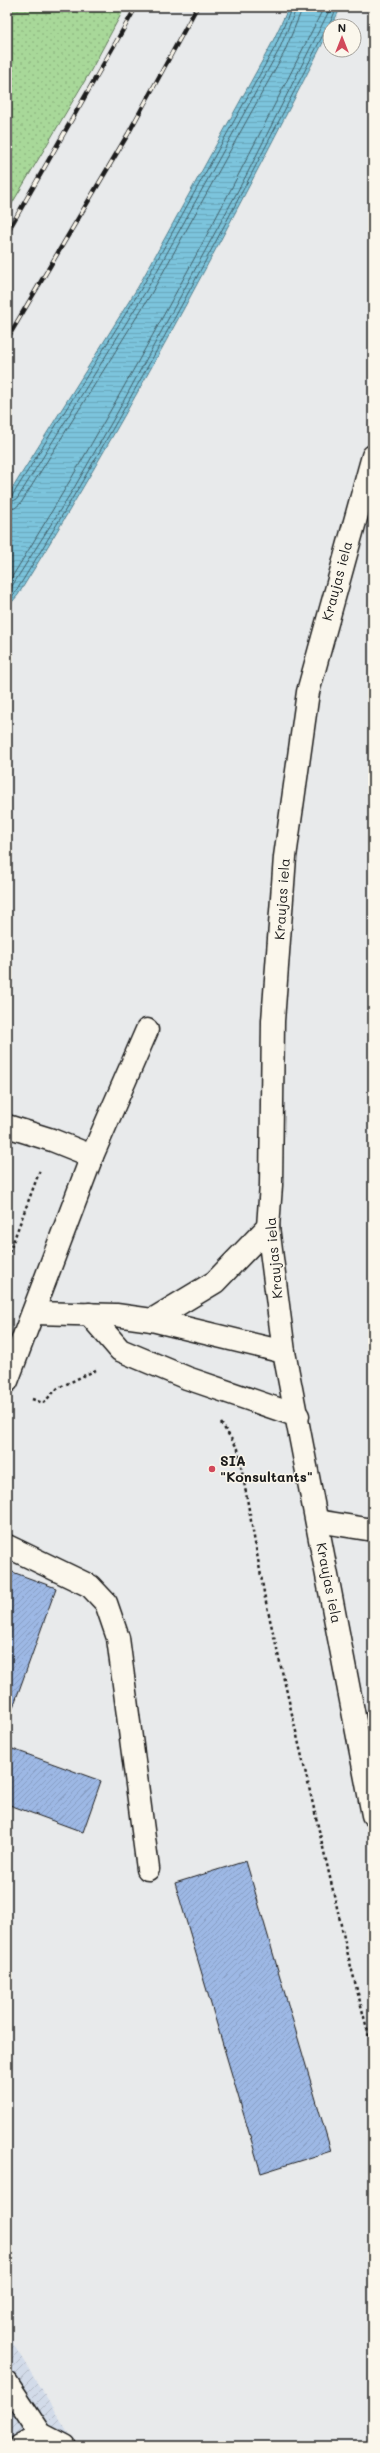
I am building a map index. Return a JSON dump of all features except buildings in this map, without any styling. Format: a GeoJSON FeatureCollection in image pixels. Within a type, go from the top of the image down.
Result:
{"type":"FeatureCollection","features":[{"type":"Feature","properties":{"kind":"street","name":"Kraujas iela"},"geometry":{"type":"LineString","coordinates":[[373,456],[308,692],[285,857],[273,1021],[272,1185],[268,1227],[284,1352],[298,1416],[373,1815]]}},
{"type":"Feature","properties":{"kind":"street"},"geometry":{"type":"LineString","coordinates":[[7,1381],[92,1156],[147,1030]]}},
{"type":"Feature","properties":{"kind":"street"},"geometry":{"type":"LineString","coordinates":[[7,1126],[52,1140],[92,1156]]}},
{"type":"Feature","properties":{"kind":"street"},"geometry":{"type":"LineString","coordinates":[[152,1320],[215,1282],[268,1227]]}},
{"type":"Feature","properties":{"kind":"street"},"geometry":{"type":"LineString","coordinates":[[33,1313],[89,1314],[152,1320],[284,1352]]}},
{"type":"Feature","properties":{"kind":"street"},"geometry":{"type":"LineString","coordinates":[[89,1314],[120,1350],[187,1378],[298,1416]]}},
{"type":"Feature","properties":{"kind":"street"},"geometry":{"type":"LineString","coordinates":[[318,1521],[373,1530]]}},
{"type":"Feature","properties":{"kind":"street"},"geometry":{"type":"LineString","coordinates":[[7,1546],[90,1586],[106,1603],[118,1638],[148,1869]]}},
{"type":"Feature","properties":{"kind":"street"},"geometry":{"type":"LineString","coordinates":[[7,2383],[40,2434],[64,2446]]}},
{"type":"Feature","properties":{"kind":"street"},"geometry":{"type":"LineString","coordinates":[[20,2446],[40,2434]]}},
{"type":"Feature","properties":{"kind":"path"},"geometry":{"type":"LineString","coordinates":[[7,1258],[52,1140]]}},
{"type":"Feature","properties":{"kind":"path"},"geometry":{"type":"LineString","coordinates":[[28,1398],[43,1403],[58,1388],[96,1369],[103,1372]]}},
{"type":"Feature","properties":{"kind":"path"},"geometry":{"type":"LineString","coordinates":[[219,1421],[238,1449],[265,1598],[348,1955],[373,2052]]}},
{"type":"Feature","properties":{"kind":"shaded area"},"geometry":{"type":"Polygon","coordinates":[[[7,2334],[76,2446],[7,2446],[7,2334]]]}},
{"type":"Feature","properties":{"kind":"green space"},"geometry":{"type":"Polygon","coordinates":[[[7,7],[125,7],[90,72],[7,212],[7,7]]]}},
{"type":"Feature","properties":{"kind":"water"},"geometry":{"type":"Polygon","coordinates":[[[289,7],[341,7],[335,18],[322,18],[322,44],[226,230],[146,378],[104,451],[18,595],[7,608],[7,497],[138,287],[271,45],[289,7]]]}},
{"type":"Feature","properties":{"kind":"railway"},"geometry":{"type":"LineString","coordinates":[[7,233],[136,7]]}},
{"type":"Feature","properties":{"kind":"railway"},"geometry":{"type":"LineString","coordinates":[[7,339],[128,134],[197,7]]}},
{"type":"Feature","properties":{"kind":"place","name":"SIA \"Konsultants\""},"geometry":{"type":"Point","coordinates":[212,1469]}}]}
